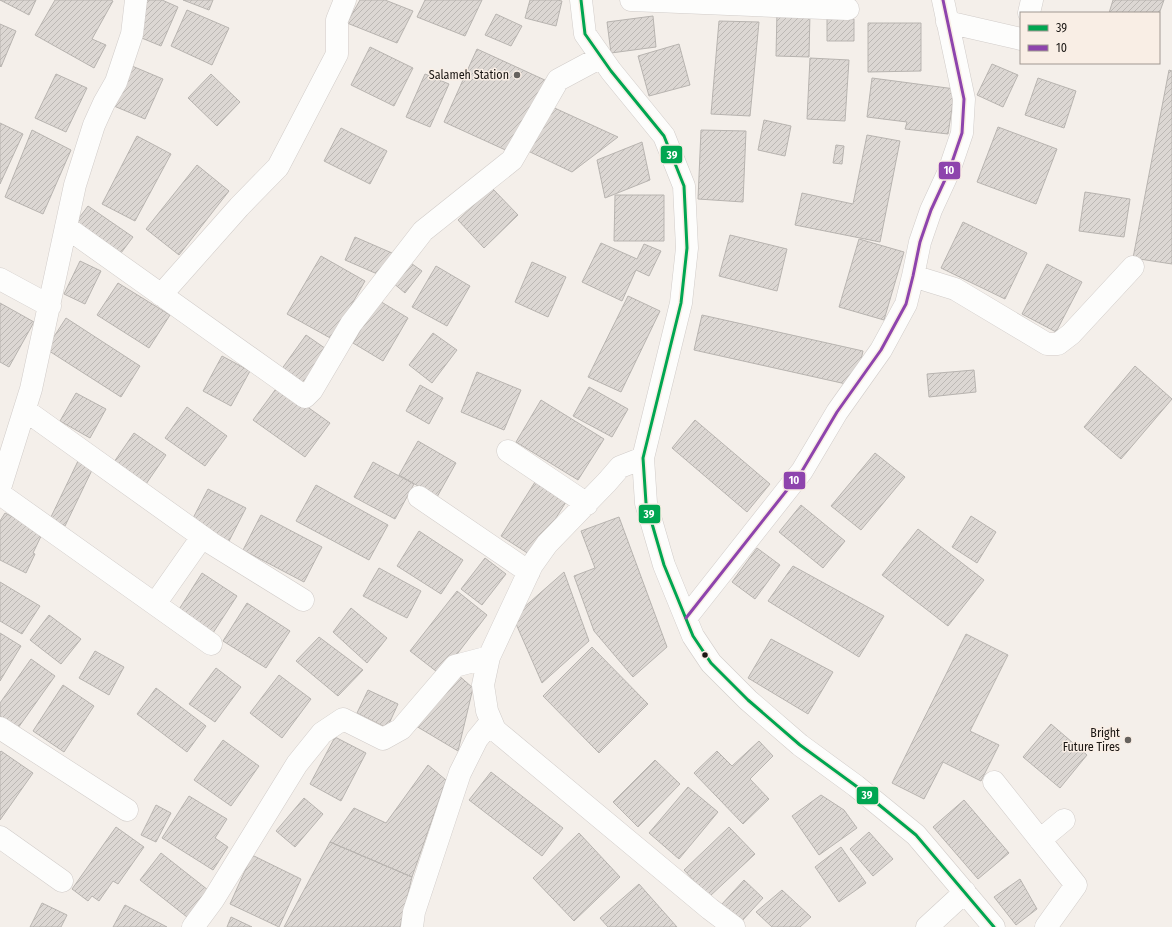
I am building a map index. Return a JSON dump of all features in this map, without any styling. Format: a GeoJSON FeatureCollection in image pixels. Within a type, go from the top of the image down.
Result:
{"type":"FeatureCollection","features":[{"type":"Feature","properties":{"kind":"street"},"geometry":{"type":"LineString","coordinates":[[0,488],[32,389],[75,185],[94,125],[116,82],[132,34],[136,0]]}},
{"type":"Feature","properties":{"kind":"street"},"geometry":{"type":"LineString","coordinates":[[161,295],[239,207],[278,167],[337,54],[337,20],[345,0]]}},
{"type":"Feature","properties":{"kind":"street"},"geometry":{"type":"LineString","coordinates":[[581,0],[585,34],[610,71],[664,136],[684,186],[686,248],[681,303],[643,458],[646,503],[664,565],[693,636],[711,663],[748,700],[800,745],[856,786],[916,834],[994,927]]}},
{"type":"Feature","properties":{"kind":"street"},"geometry":{"type":"LineString","coordinates":[[631,0],[848,9]]}},
{"type":"Feature","properties":{"kind":"street"},"geometry":{"type":"LineString","coordinates":[[686,618],[802,471],[837,412],[881,350],[906,304],[920,242],[931,210],[949,171],[962,133],[964,99],[942,0]]}},
{"type":"Feature","properties":{"kind":"street"},"geometry":{"type":"LineString","coordinates":[[1029,12],[1032,0]]}},
{"type":"Feature","properties":{"kind":"street"},"geometry":{"type":"LineString","coordinates":[[947,22],[1020,39]]}},
{"type":"Feature","properties":{"kind":"street"},"geometry":{"type":"LineString","coordinates":[[66,227],[305,398],[312,390],[351,324],[423,231],[512,160],[558,80],[601,57]]}},
{"type":"Feature","properties":{"kind":"street"},"geometry":{"type":"LineString","coordinates":[[913,276],[955,290],[1048,344],[1058,344],[1071,334],[1133,267]]}},
{"type":"Feature","properties":{"kind":"street"},"geometry":{"type":"LineString","coordinates":[[0,279],[50,306]]}},
{"type":"Feature","properties":{"kind":"street"},"geometry":{"type":"LineString","coordinates":[[25,410],[202,537],[303,600]]}},
{"type":"Feature","properties":{"kind":"street"},"geometry":{"type":"LineString","coordinates":[[508,451],[587,504]]}},
{"type":"Feature","properties":{"kind":"street"},"geometry":{"type":"LineString","coordinates":[[643,458],[620,467],[587,504],[547,544],[532,565],[490,656],[483,685],[487,711],[496,730],[536,765],[710,909],[734,927]]}},
{"type":"Feature","properties":{"kind":"street"},"geometry":{"type":"LineString","coordinates":[[0,494],[211,644]]}},
{"type":"Feature","properties":{"kind":"street"},"geometry":{"type":"LineString","coordinates":[[419,497],[529,572]]}},
{"type":"Feature","properties":{"kind":"street"},"geometry":{"type":"LineString","coordinates":[[155,604],[202,537]]}},
{"type":"Feature","properties":{"kind":"street"},"geometry":{"type":"LineString","coordinates":[[193,927],[213,900],[297,764],[322,733],[344,719],[383,738],[401,729],[454,666],[490,656]]}},
{"type":"Feature","properties":{"kind":"street"},"geometry":{"type":"LineString","coordinates":[[412,927],[414,912],[460,773],[477,739],[491,722]]}},
{"type":"Feature","properties":{"kind":"street"},"geometry":{"type":"LineString","coordinates":[[0,728],[127,810]]}},
{"type":"Feature","properties":{"kind":"street"},"geometry":{"type":"LineString","coordinates":[[994,782],[1076,885],[1046,927]]}},
{"type":"Feature","properties":{"kind":"street"},"geometry":{"type":"LineString","coordinates":[[1040,840],[1064,820]]}},
{"type":"Feature","properties":{"kind":"street"},"geometry":{"type":"LineString","coordinates":[[0,837],[62,881]]}},
{"type":"Feature","properties":{"kind":"street"},"geometry":{"type":"LineString","coordinates":[[927,927],[965,892]]}},
{"type":"Feature","properties":{"kind":"building"},"geometry":{"type":"Polygon","coordinates":[[[0,0],[36,0],[29,15],[0,0]]]}},
{"type":"Feature","properties":{"kind":"building"},"geometry":{"type":"Polygon","coordinates":[[[55,0],[113,1],[92,39],[106,45],[94,68],[35,35],[55,0]]]}},
{"type":"Feature","properties":{"kind":"building"},"geometry":{"type":"Polygon","coordinates":[[[147,0],[162,0],[178,7],[161,46],[132,34],[147,0]]]}},
{"type":"Feature","properties":{"kind":"building"},"geometry":{"type":"Polygon","coordinates":[[[183,0],[213,0],[209,10],[183,0]]]}},
{"type":"Feature","properties":{"kind":"building"},"geometry":{"type":"Polygon","coordinates":[[[360,0],[385,0],[413,11],[397,43],[347,23],[360,0]]]}},
{"type":"Feature","properties":{"kind":"building"},"geometry":{"type":"Polygon","coordinates":[[[425,0],[482,0],[465,36],[417,17],[425,0]]]}},
{"type":"Feature","properties":{"kind":"building"},"geometry":{"type":"Polygon","coordinates":[[[530,0],[562,1],[556,26],[525,18],[530,0]]]}},
{"type":"Feature","properties":{"kind":"building"},"geometry":{"type":"Polygon","coordinates":[[[1113,0],[1164,0],[1160,12],[1109,12],[1113,0]]]}},
{"type":"Feature","properties":{"kind":"building"},"geometry":{"type":"Polygon","coordinates":[[[187,10],[229,28],[212,65],[171,46],[187,10]]]}},
{"type":"Feature","properties":{"kind":"building"},"geometry":{"type":"Polygon","coordinates":[[[777,11],[810,12],[809,57],[776,56],[777,11]]]}},
{"type":"Feature","properties":{"kind":"building"},"geometry":{"type":"Polygon","coordinates":[[[496,14],[522,26],[511,46],[485,35],[496,14]]]}},
{"type":"Feature","properties":{"kind":"building"},"geometry":{"type":"Polygon","coordinates":[[[653,16],[656,47],[611,53],[607,22],[653,16]]]}},
{"type":"Feature","properties":{"kind":"building"},"geometry":{"type":"Polygon","coordinates":[[[827,19],[854,19],[854,41],[827,41],[827,19]]]}},
{"type":"Feature","properties":{"kind":"building"},"geometry":{"type":"Polygon","coordinates":[[[719,21],[759,22],[750,116],[711,114],[719,21]]]}},
{"type":"Feature","properties":{"kind":"building"},"geometry":{"type":"Polygon","coordinates":[[[868,23],[921,23],[921,71],[868,72],[868,23]]]}},
{"type":"Feature","properties":{"kind":"building"},"geometry":{"type":"Polygon","coordinates":[[[0,24],[16,31],[1,67],[0,66],[0,24]]]}},
{"type":"Feature","properties":{"kind":"building"},"geometry":{"type":"Polygon","coordinates":[[[679,44],[690,85],[649,96],[638,56],[679,44]]]}},
{"type":"Feature","properties":{"kind":"building"},"geometry":{"type":"Polygon","coordinates":[[[370,47],[413,68],[394,106],[351,85],[370,47]]]}},
{"type":"Feature","properties":{"kind":"building"},"geometry":{"type":"Polygon","coordinates":[[[477,49],[547,81],[512,153],[444,122],[477,49]]]}},
{"type":"Feature","properties":{"kind":"building"},"geometry":{"type":"Polygon","coordinates":[[[810,58],[849,60],[845,121],[807,119],[810,58]]]}},
{"type":"Feature","properties":{"kind":"building"},"geometry":{"type":"Polygon","coordinates":[[[992,64],[1018,75],[1003,107],[977,95],[992,64]]]}},
{"type":"Feature","properties":{"kind":"building"},"geometry":{"type":"Polygon","coordinates":[[[132,66],[163,79],[145,119],[114,106],[132,66]]]}},
{"type":"Feature","properties":{"kind":"building"},"geometry":{"type":"Polygon","coordinates":[[[1169,70],[1172,71],[1172,264],[1133,258],[1169,70]]]}},
{"type":"Feature","properties":{"kind":"building"},"geometry":{"type":"Polygon","coordinates":[[[56,74],[87,88],[66,132],[35,118],[56,74]]]}},
{"type":"Feature","properties":{"kind":"building"},"geometry":{"type":"Polygon","coordinates":[[[211,74],[240,102],[217,126],[188,98],[211,74]]]}},
{"type":"Feature","properties":{"kind":"building"},"geometry":{"type":"Polygon","coordinates":[[[425,74],[449,84],[430,127],[406,117],[425,74]]]}},
{"type":"Feature","properties":{"kind":"building"},"geometry":{"type":"Polygon","coordinates":[[[872,78],[955,89],[948,134],[905,129],[907,122],[867,117],[872,78]]]}},
{"type":"Feature","properties":{"kind":"building"},"geometry":{"type":"Polygon","coordinates":[[[1038,78],[1076,91],[1064,128],[1025,115],[1038,78]]]}},
{"type":"Feature","properties":{"kind":"building"},"geometry":{"type":"Polygon","coordinates":[[[548,105],[618,137],[572,172],[526,150],[548,105]]]}},
{"type":"Feature","properties":{"kind":"building"},"geometry":{"type":"Polygon","coordinates":[[[764,120],[791,126],[785,156],[758,150],[764,120]]]}},
{"type":"Feature","properties":{"kind":"building"},"geometry":{"type":"Polygon","coordinates":[[[0,123],[23,134],[0,184],[0,123]]]}},
{"type":"Feature","properties":{"kind":"building"},"geometry":{"type":"Polygon","coordinates":[[[998,127],[1057,149],[1036,204],[977,182],[998,127]]]}},
{"type":"Feature","properties":{"kind":"building"},"geometry":{"type":"Polygon","coordinates":[[[341,128],[387,151],[370,184],[324,161],[341,128]]]}},
{"type":"Feature","properties":{"kind":"building"},"geometry":{"type":"Polygon","coordinates":[[[32,130],[71,150],[43,214],[5,197],[32,130]]]}},
{"type":"Feature","properties":{"kind":"building"},"geometry":{"type":"Polygon","coordinates":[[[701,130],[746,131],[743,202],[698,199],[701,130]]]}},
{"type":"Feature","properties":{"kind":"building"},"geometry":{"type":"Polygon","coordinates":[[[867,135],[900,141],[880,242],[795,225],[802,193],[853,204],[867,135]]]}},
{"type":"Feature","properties":{"kind":"building"},"geometry":{"type":"Polygon","coordinates":[[[137,136],[171,154],[135,221],[102,204],[137,136]]]}},
{"type":"Feature","properties":{"kind":"building"},"geometry":{"type":"Polygon","coordinates":[[[642,142],[650,180],[605,198],[597,160],[642,142]]]}},
{"type":"Feature","properties":{"kind":"building"},"geometry":{"type":"Polygon","coordinates":[[[836,145],[844,146],[842,164],[833,163],[836,145]]]}},
{"type":"Feature","properties":{"kind":"building"},"geometry":{"type":"Polygon","coordinates":[[[197,165],[229,191],[179,255],[146,229],[197,165]]]}},
{"type":"Feature","properties":{"kind":"building"},"geometry":{"type":"Polygon","coordinates":[[[492,188],[518,215],[484,248],[458,220],[492,188]]]}},
{"type":"Feature","properties":{"kind":"building"},"geometry":{"type":"Polygon","coordinates":[[[1085,192],[1130,199],[1124,237],[1079,231],[1085,192]]]}},
{"type":"Feature","properties":{"kind":"building"},"geometry":{"type":"Polygon","coordinates":[[[615,195],[664,195],[664,241],[614,241],[615,195]]]}},
{"type":"Feature","properties":{"kind":"building"},"geometry":{"type":"Polygon","coordinates":[[[88,206],[133,237],[121,253],[76,222],[88,206]]]}},
{"type":"Feature","properties":{"kind":"building"},"geometry":{"type":"Polygon","coordinates":[[[963,222],[1027,253],[1005,299],[941,268],[963,222]]]}},
{"type":"Feature","properties":{"kind":"building"},"geometry":{"type":"Polygon","coordinates":[[[730,235],[787,249],[777,291],[719,276],[730,235]]]}},
{"type":"Feature","properties":{"kind":"building"},"geometry":{"type":"Polygon","coordinates":[[[355,237],[392,253],[382,276],[345,260],[355,237]]]}},
{"type":"Feature","properties":{"kind":"building"},"geometry":{"type":"Polygon","coordinates":[[[859,239],[904,252],[884,320],[839,307],[859,239]]]}},
{"type":"Feature","properties":{"kind":"building"},"geometry":{"type":"Polygon","coordinates":[[[601,243],[637,259],[644,244],[661,251],[649,276],[636,270],[622,301],[582,282],[601,243]]]}},
{"type":"Feature","properties":{"kind":"building"},"geometry":{"type":"Polygon","coordinates":[[[321,256],[365,281],[332,339],[287,314],[321,256]]]}},
{"type":"Feature","properties":{"kind":"building"},"geometry":{"type":"Polygon","coordinates":[[[80,261],[101,271],[85,304],[64,294],[80,261]]]}},
{"type":"Feature","properties":{"kind":"building"},"geometry":{"type":"Polygon","coordinates":[[[408,261],[422,271],[405,293],[392,282],[408,261]]]}},
{"type":"Feature","properties":{"kind":"building"},"geometry":{"type":"Polygon","coordinates":[[[532,262],[566,277],[548,317],[515,302],[532,262]]]}},
{"type":"Feature","properties":{"kind":"building"},"geometry":{"type":"Polygon","coordinates":[[[1047,264],[1082,282],[1056,332],[1022,314],[1047,264]]]}},
{"type":"Feature","properties":{"kind":"building"},"geometry":{"type":"Polygon","coordinates":[[[436,266],[470,286],[447,326],[412,307],[436,266]]]}},
{"type":"Feature","properties":{"kind":"building"},"geometry":{"type":"Polygon","coordinates":[[[118,283],[170,315],[149,348],[97,315],[118,283]]]}},
{"type":"Feature","properties":{"kind":"building"},"geometry":{"type":"Polygon","coordinates":[[[628,296],[660,311],[621,392],[588,377],[628,296]]]}},
{"type":"Feature","properties":{"kind":"building"},"geometry":{"type":"Polygon","coordinates":[[[378,300],[408,318],[383,361],[353,343],[378,300]]]}},
{"type":"Feature","properties":{"kind":"building"},"geometry":{"type":"Polygon","coordinates":[[[0,303],[34,322],[9,367],[0,362],[0,303]]]}},
{"type":"Feature","properties":{"kind":"building"},"geometry":{"type":"Polygon","coordinates":[[[702,315],[863,351],[855,386],[694,350],[702,315]]]}},
{"type":"Feature","properties":{"kind":"building"},"geometry":{"type":"Polygon","coordinates":[[[66,318],[140,366],[121,397],[46,349],[66,318]]]}},
{"type":"Feature","properties":{"kind":"building"},"geometry":{"type":"Polygon","coordinates":[[[433,333],[457,350],[432,383],[409,365],[433,333]]]}},
{"type":"Feature","properties":{"kind":"building"},"geometry":{"type":"Polygon","coordinates":[[[306,335],[329,351],[304,386],[281,370],[306,335]]]}},
{"type":"Feature","properties":{"kind":"building"},"geometry":{"type":"Polygon","coordinates":[[[222,356],[250,371],[231,406],[203,391],[222,356]]]}},
{"type":"Feature","properties":{"kind":"building"},"geometry":{"type":"Polygon","coordinates":[[[1135,366],[1172,399],[1121,459],[1084,427],[1135,366]]]}},
{"type":"Feature","properties":{"kind":"building"},"geometry":{"type":"Polygon","coordinates":[[[974,370],[976,392],[929,397],[927,374],[974,370]]]}},
{"type":"Feature","properties":{"kind":"building"},"geometry":{"type":"Polygon","coordinates":[[[477,372],[521,390],[504,430],[461,412],[477,372]]]}},
{"type":"Feature","properties":{"kind":"building"},"geometry":{"type":"Polygon","coordinates":[[[420,385],[443,398],[429,424],[406,411],[420,385]]]}},
{"type":"Feature","properties":{"kind":"building"},"geometry":{"type":"Polygon","coordinates":[[[278,386],[330,423],[305,457],[253,420],[278,386]]]}},
{"type":"Feature","properties":{"kind":"building"},"geometry":{"type":"Polygon","coordinates":[[[589,387],[628,409],[612,437],[573,416],[589,387]]]}},
{"type":"Feature","properties":{"kind":"building"},"geometry":{"type":"Polygon","coordinates":[[[76,393],[106,409],[90,438],[60,421],[76,393]]]}},
{"type":"Feature","properties":{"kind":"building"},"geometry":{"type":"Polygon","coordinates":[[[541,400],[604,439],[578,480],[516,442],[541,400]]]}},
{"type":"Feature","properties":{"kind":"building"},"geometry":{"type":"Polygon","coordinates":[[[187,407],[227,436],[205,466],[165,438],[187,407]]]}},
{"type":"Feature","properties":{"kind":"building"},"geometry":{"type":"Polygon","coordinates":[[[695,420],[770,484],[747,512],[672,448],[695,420]]]}},
{"type":"Feature","properties":{"kind":"building"},"geometry":{"type":"Polygon","coordinates":[[[134,433],[166,455],[146,484],[114,462],[134,433]]]}},
{"type":"Feature","properties":{"kind":"building"},"geometry":{"type":"Polygon","coordinates":[[[418,441],[456,463],[437,497],[399,475],[418,441]]]}},
{"type":"Feature","properties":{"kind":"building"},"geometry":{"type":"Polygon","coordinates":[[[875,453],[905,477],[861,530],[831,506],[875,453]]]}},
{"type":"Feature","properties":{"kind":"building"},"geometry":{"type":"Polygon","coordinates":[[[78,461],[93,468],[65,526],[50,519],[78,461]]]}},
{"type":"Feature","properties":{"kind":"building"},"geometry":{"type":"Polygon","coordinates":[[[373,462],[414,484],[395,519],[354,497],[373,462]]]}},
{"type":"Feature","properties":{"kind":"building"},"geometry":{"type":"Polygon","coordinates":[[[535,482],[566,502],[532,556],[501,536],[535,482]]]}},
{"type":"Feature","properties":{"kind":"building"},"geometry":{"type":"Polygon","coordinates":[[[316,485],[388,525],[369,560],[296,521],[316,485]]]}},
{"type":"Feature","properties":{"kind":"building"},"geometry":{"type":"Polygon","coordinates":[[[208,489],[246,508],[228,543],[190,524],[208,489]]]}},
{"type":"Feature","properties":{"kind":"building"},"geometry":{"type":"Polygon","coordinates":[[[801,505],[845,541],[823,568],[779,532],[801,505]]]}},
{"type":"Feature","properties":{"kind":"building"},"geometry":{"type":"Polygon","coordinates":[[[5,513],[43,532],[26,573],[0,560],[0,521],[5,513]]]}},
{"type":"Feature","properties":{"kind":"building"},"geometry":{"type":"Polygon","coordinates":[[[261,515],[322,547],[304,582],[243,550],[261,515]]]}},
{"type":"Feature","properties":{"kind":"building"},"geometry":{"type":"Polygon","coordinates":[[[971,516],[996,532],[977,563],[952,547],[971,516]]]}},
{"type":"Feature","properties":{"kind":"building"},"geometry":{"type":"Polygon","coordinates":[[[619,517],[667,647],[633,677],[594,631],[574,576],[595,568],[581,531],[619,517]]]}},
{"type":"Feature","properties":{"kind":"building"},"geometry":{"type":"Polygon","coordinates":[[[918,529],[984,580],[948,626],[882,575],[918,529]]]}},
{"type":"Feature","properties":{"kind":"building"},"geometry":{"type":"Polygon","coordinates":[[[419,531],[463,560],[441,594],[397,566],[419,531]]]}},
{"type":"Feature","properties":{"kind":"building"},"geometry":{"type":"Polygon","coordinates":[[[757,548],[780,565],[755,599],[732,582],[757,548]]]}},
{"type":"Feature","properties":{"kind":"building"},"geometry":{"type":"Polygon","coordinates":[[[485,558],[506,574],[482,605],[461,589],[485,558]]]}},
{"type":"Feature","properties":{"kind":"building"},"geometry":{"type":"Polygon","coordinates":[[[793,566],[884,616],[859,657],[768,601],[793,566]]]}},
{"type":"Feature","properties":{"kind":"building"},"geometry":{"type":"Polygon","coordinates":[[[379,568],[421,591],[407,618],[363,596],[379,568]]]}},
{"type":"Feature","properties":{"kind":"building"},"geometry":{"type":"Polygon","coordinates":[[[564,572],[589,641],[542,683],[513,617],[564,572]]]}},
{"type":"Feature","properties":{"kind":"building"},"geometry":{"type":"Polygon","coordinates":[[[202,573],[237,596],[211,636],[176,614],[202,573]]]}},
{"type":"Feature","properties":{"kind":"building"},"geometry":{"type":"Polygon","coordinates":[[[0,582],[40,606],[22,634],[0,621],[0,582]]]}},
{"type":"Feature","properties":{"kind":"building"},"geometry":{"type":"Polygon","coordinates":[[[457,591],[487,615],[441,675],[410,651],[457,591]]]}},
{"type":"Feature","properties":{"kind":"building"},"geometry":{"type":"Polygon","coordinates":[[[247,603],[290,631],[266,668],[223,641],[247,603]]]}},
{"type":"Feature","properties":{"kind":"building"},"geometry":{"type":"Polygon","coordinates":[[[351,608],[387,638],[367,663],[333,632],[351,608]]]}},
{"type":"Feature","properties":{"kind":"building"},"geometry":{"type":"Polygon","coordinates":[[[49,615],[81,639],[61,664],[30,640],[49,615]]]}},
{"type":"Feature","properties":{"kind":"building"},"geometry":{"type":"Polygon","coordinates":[[[0,633],[21,646],[0,681],[0,633]]]}},
{"type":"Feature","properties":{"kind":"building"},"geometry":{"type":"Polygon","coordinates":[[[966,634],[1008,655],[970,731],[999,745],[981,781],[943,762],[924,799],[892,783],[966,634]]]}},
{"type":"Feature","properties":{"kind":"building"},"geometry":{"type":"Polygon","coordinates":[[[319,637],[363,670],[338,696],[296,661],[319,637]]]}},
{"type":"Feature","properties":{"kind":"building"},"geometry":{"type":"Polygon","coordinates":[[[771,639],[833,672],[808,714],[748,678],[771,639]]]}},
{"type":"Feature","properties":{"kind":"building"},"geometry":{"type":"Polygon","coordinates":[[[592,647],[648,704],[599,753],[543,696],[592,647]]]}},
{"type":"Feature","properties":{"kind":"building"},"geometry":{"type":"Polygon","coordinates":[[[95,651],[124,667],[109,695],[79,678],[95,651]]]}},
{"type":"Feature","properties":{"kind":"building"},"geometry":{"type":"Polygon","coordinates":[[[31,659],[55,676],[18,728],[0,716],[0,703],[31,659]]]}},
{"type":"Feature","properties":{"kind":"building"},"geometry":{"type":"Polygon","coordinates":[[[216,668],[241,687],[215,722],[189,704],[216,668]]]}},
{"type":"Feature","properties":{"kind":"building"},"geometry":{"type":"Polygon","coordinates":[[[457,674],[473,688],[458,751],[416,726],[457,674]]]}},
{"type":"Feature","properties":{"kind":"building"},"geometry":{"type":"Polygon","coordinates":[[[279,675],[311,699],[282,738],[250,713],[279,675]]]}},
{"type":"Feature","properties":{"kind":"building"},"geometry":{"type":"Polygon","coordinates":[[[63,685],[94,706],[64,752],[33,731],[63,685]]]}},
{"type":"Feature","properties":{"kind":"building"},"geometry":{"type":"Polygon","coordinates":[[[156,688],[206,726],[187,752],[137,714],[156,688]]]}},
{"type":"Feature","properties":{"kind":"building"},"geometry":{"type":"Polygon","coordinates":[[[368,690],[398,704],[387,728],[357,713],[368,690]]]}},
{"type":"Feature","properties":{"kind":"building"},"geometry":{"type":"Polygon","coordinates":[[[1051,724],[1087,755],[1060,788],[1023,757],[1051,724]]]}},
{"type":"Feature","properties":{"kind":"building"},"geometry":{"type":"Polygon","coordinates":[[[335,737],[366,753],[341,801],[310,784],[335,737]]]}},
{"type":"Feature","properties":{"kind":"building"},"geometry":{"type":"Polygon","coordinates":[[[223,740],[259,766],[231,806],[194,780],[223,740]]]}},
{"type":"Feature","properties":{"kind":"building"},"geometry":{"type":"Polygon","coordinates":[[[759,741],[773,756],[750,779],[769,799],[743,824],[694,773],[717,751],[732,766],[759,741]]]}},
{"type":"Feature","properties":{"kind":"building"},"geometry":{"type":"Polygon","coordinates":[[[1,751],[33,773],[0,820],[0,752],[1,751]]]}},
{"type":"Feature","properties":{"kind":"building"},"geometry":{"type":"Polygon","coordinates":[[[655,760],[680,784],[638,827],[613,802],[655,760]]]}},
{"type":"Feature","properties":{"kind":"building"},"geometry":{"type":"Polygon","coordinates":[[[428,765],[446,780],[412,877],[330,842],[354,808],[386,823],[428,765]]]}},
{"type":"Feature","properties":{"kind":"building"},"geometry":{"type":"Polygon","coordinates":[[[491,772],[563,828],[542,856],[469,800],[491,772]]]}},
{"type":"Feature","properties":{"kind":"building"},"geometry":{"type":"Polygon","coordinates":[[[688,787],[718,812],[679,859],[649,833],[688,787]]]}},
{"type":"Feature","properties":{"kind":"building"},"geometry":{"type":"Polygon","coordinates":[[[821,795],[844,810],[857,828],[819,855],[792,816],[821,795]]]}},
{"type":"Feature","properties":{"kind":"building"},"geometry":{"type":"Polygon","coordinates":[[[189,796],[227,819],[215,838],[228,847],[213,870],[162,838],[189,796]]]}},
{"type":"Feature","properties":{"kind":"building"},"geometry":{"type":"Polygon","coordinates":[[[304,798],[323,814],[295,847],[276,831],[304,798]]]}},
{"type":"Feature","properties":{"kind":"building"},"geometry":{"type":"Polygon","coordinates":[[[964,800],[1009,853],[978,879],[933,827],[964,800]]]}},
{"type":"Feature","properties":{"kind":"building"},"geometry":{"type":"Polygon","coordinates":[[[156,805],[171,813],[156,842],[141,835],[156,805]]]}},
{"type":"Feature","properties":{"kind":"building"},"geometry":{"type":"Polygon","coordinates":[[[116,827],[144,847],[118,884],[113,881],[99,901],[92,896],[88,901],[72,889],[116,827]]]}},
{"type":"Feature","properties":{"kind":"building"},"geometry":{"type":"Polygon","coordinates":[[[729,827],[755,854],[709,897],[684,870],[729,827]]]}},
{"type":"Feature","properties":{"kind":"building"},"geometry":{"type":"Polygon","coordinates":[[[869,832],[893,859],[873,876],[850,849],[869,832]]]}},
{"type":"Feature","properties":{"kind":"building"},"geometry":{"type":"Polygon","coordinates":[[[579,833],[620,877],[574,921],[533,878],[579,833]]]}},
{"type":"Feature","properties":{"kind":"building"},"geometry":{"type":"Polygon","coordinates":[[[330,842],[412,877],[400,927],[284,927],[330,842]]]}},
{"type":"Feature","properties":{"kind":"building"},"geometry":{"type":"Polygon","coordinates":[[[841,847],[866,883],[839,902],[815,867],[841,847]]]}},
{"type":"Feature","properties":{"kind":"building"},"geometry":{"type":"Polygon","coordinates":[[[161,853],[208,890],[187,917],[140,880],[161,853]]]}},
{"type":"Feature","properties":{"kind":"building"},"geometry":{"type":"Polygon","coordinates":[[[252,855],[301,879],[279,927],[230,904],[252,855]]]}},
{"type":"Feature","properties":{"kind":"building"},"geometry":{"type":"Polygon","coordinates":[[[1020,879],[1037,909],[1016,925],[994,897],[1020,879]]]}},
{"type":"Feature","properties":{"kind":"building"},"geometry":{"type":"Polygon","coordinates":[[[744,880],[763,898],[741,922],[722,904],[744,880]]]}},
{"type":"Feature","properties":{"kind":"building"},"geometry":{"type":"Polygon","coordinates":[[[639,884],[677,927],[608,927],[600,918],[639,884]]]}},
{"type":"Feature","properties":{"kind":"building"},"geometry":{"type":"Polygon","coordinates":[[[782,890],[811,917],[800,927],[772,927],[756,912],[782,890]]]}},
{"type":"Feature","properties":{"kind":"building"},"geometry":{"type":"Polygon","coordinates":[[[42,903],[67,915],[61,927],[30,927],[42,903]]]}},
{"type":"Feature","properties":{"kind":"building"},"geometry":{"type":"Polygon","coordinates":[[[125,905],[167,927],[113,927],[125,905]]]}},
{"type":"Feature","properties":{"kind":"building"},"geometry":{"type":"Polygon","coordinates":[[[231,917],[252,927],[227,927],[231,917]]]}},
{"type":"Feature","properties":{"kind":"transit line","name":"39"},"geometry":{"type":"LineString","coordinates":[[581,0],[585,34],[611,71],[664,136],[684,186],[687,248],[681,303],[643,458],[646,503],[664,565],[693,636],[711,663],[748,700],[800,745],[856,786],[916,835],[994,927]]}},
{"type":"Feature","properties":{"kind":"transit line","name":"10"},"geometry":{"type":"LineString","coordinates":[[686,618],[802,471],[837,412],[881,350],[906,304],[920,242],[931,210],[949,171],[962,133],[964,99],[943,0]]}},
{"type":"Feature","properties":{"kind":"place","name":"Salameh Station"},"geometry":{"type":"Point","coordinates":[517,75]}},
{"type":"Feature","properties":{"kind":"place","name":"Bright Future Tires"},"geometry":{"type":"Point","coordinates":[1128,740]}}]}
